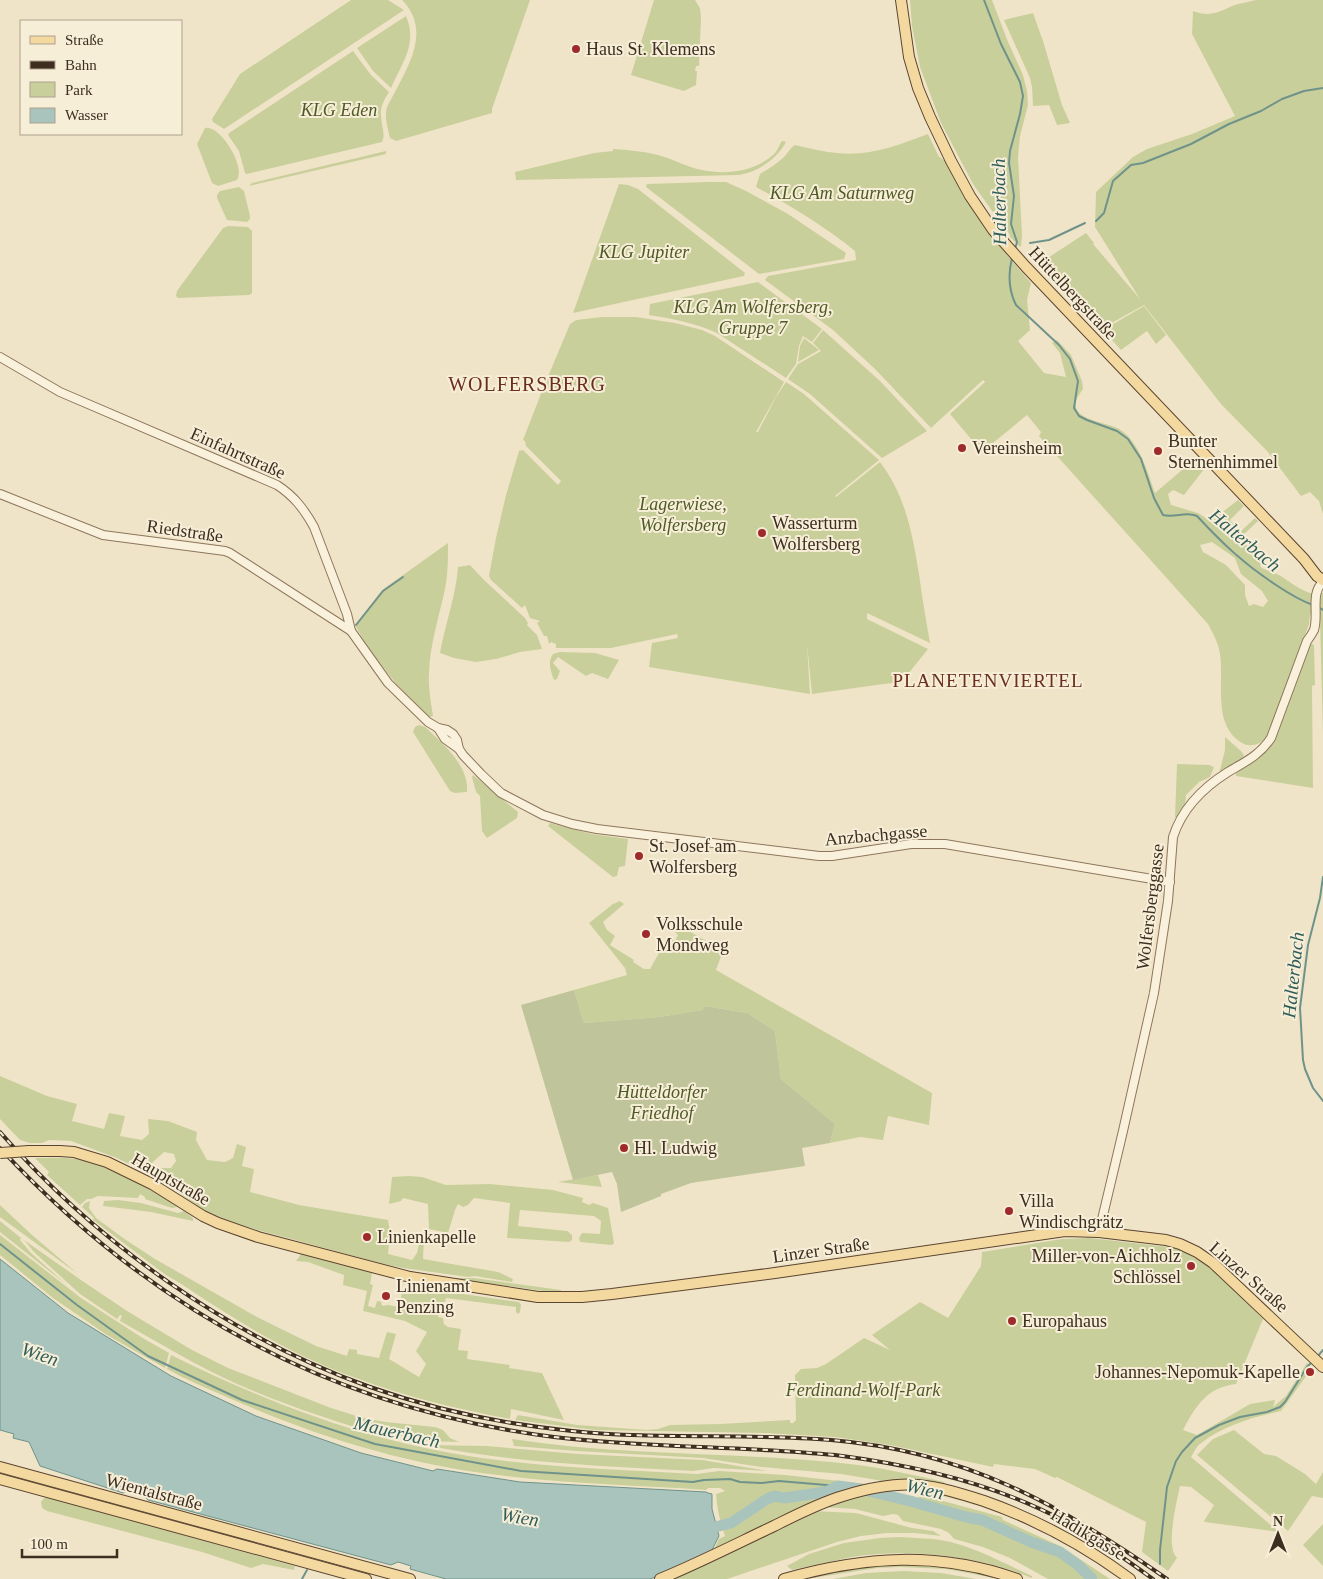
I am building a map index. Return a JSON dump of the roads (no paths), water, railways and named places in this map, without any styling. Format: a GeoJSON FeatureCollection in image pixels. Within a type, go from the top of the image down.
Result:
{"type":"FeatureCollection","features":[{"type":"Feature","properties":{"kind":"main road","name":"Hüttelbergstraße"},"geometry":{"type":"LineString","coordinates":[[902,0],[908,50],[922,100],[957,173],[974,203],[1002,241],[1304,559],[1317,576],[1323,580]]}},
{"type":"Feature","properties":{"kind":"main road","name":"Hauptstraße"},"geometry":{"type":"LineString","coordinates":[[0,1153],[67,1151],[98,1159],[152,1184],[195,1212],[218,1223],[258,1237],[295,1246]]}},
{"type":"Feature","properties":{"kind":"main road","name":"Linzer Straße"},"geometry":{"type":"LineString","coordinates":[[295,1246],[410,1278],[508,1294],[546,1298],[603,1295],[775,1273],[1058,1232],[1099,1232],[1166,1240],[1197,1252],[1213,1263],[1240,1287],[1318,1362]]}},
{"type":"Feature","properties":{"kind":"main road","name":"Wientalstraße"},"geometry":{"type":"LineString","coordinates":[[0,1467],[410,1579]]}},
{"type":"Feature","properties":{"kind":"main road","name":"Wientalstraße"},"geometry":{"type":"LineString","coordinates":[[0,1479],[366,1579]]}},
{"type":"Feature","properties":{"kind":"main road","name":"Hadikgasse"},"geometry":{"type":"LineString","coordinates":[[660,1579],[816,1506],[860,1491],[893,1485],[916,1484],[941,1488],[978,1499],[1028,1518],[1100,1557],[1130,1579]]}},
{"type":"Feature","properties":{"kind":"main road"},"geometry":{"type":"LineString","coordinates":[[784,1579],[849,1564],[910,1559],[968,1565],[1017,1579]]}},
{"type":"Feature","properties":{"kind":"street","name":"Einfahrtstraße"},"geometry":{"type":"LineString","coordinates":[[0,357],[60,392],[277,485],[284,490],[300,504],[314,527],[347,614],[351,631],[388,683],[425,720],[438,728]]}},
{"type":"Feature","properties":{"kind":"street","name":"Riedstraße"},"geometry":{"type":"LineString","coordinates":[[0,494],[103,535],[230,552],[351,631]]}},
{"type":"Feature","properties":{"kind":"street","name":"Wolfersberggasse"},"geometry":{"type":"LineString","coordinates":[[1099,1232],[1124,1131],[1154,993],[1168,901],[1173,837],[1191,804],[1205,790],[1227,773],[1252,758],[1268,744],[1274,733],[1308,641],[1314,631],[1317,589],[1323,580]]}},
{"type":"Feature","properties":{"kind":"street","name":"Anzbachgasse"},"geometry":{"type":"LineString","coordinates":[[438,728],[447,742],[459,749],[501,793],[536,812],[597,830],[819,856],[832,856],[911,844],[945,844],[1170,882]]}},
{"type":"Feature","properties":{"kind":"water"},"geometry":{"type":"Polygon","coordinates":[[[0,1259],[68,1313],[171,1376],[256,1416],[361,1453],[433,1471],[437,1469],[520,1482],[706,1492],[712,1494],[712,1509],[719,1536],[712,1550],[682,1567],[650,1579],[446,1579],[410,1569],[411,1566],[398,1562],[391,1565],[148,1500],[140,1491],[133,1488],[123,1493],[40,1466],[29,1442],[13,1438],[14,1434],[0,1430],[0,1259]]]}},
{"type":"Feature","properties":{"kind":"waterway","name":"Halterbach"},"geometry":{"type":"LineString","coordinates":[[984,0],[1001,44],[1020,82],[1023,96],[1009,163],[1014,196],[1011,224],[1017,242],[1015,249]]}},
{"type":"Feature","properties":{"kind":"waterway"},"geometry":{"type":"LineString","coordinates":[[1096,221],[1104,213],[1113,181],[1131,165],[1143,163],[1191,144],[1282,99],[1304,91],[1323,88]]}},
{"type":"Feature","properties":{"kind":"waterway"},"geometry":{"type":"LineString","coordinates":[[1030,243],[1049,240],[1085,223]]}},
{"type":"Feature","properties":{"kind":"waterway","name":"Halterbach"},"geometry":{"type":"LineString","coordinates":[[1012,258],[1010,282],[1016,305],[1059,345],[1070,359],[1078,381],[1074,408],[1079,416],[1117,431],[1128,439],[1141,459],[1154,498],[1163,515],[1189,514],[1197,516],[1225,545],[1264,577],[1289,594],[1313,605]]}},
{"type":"Feature","properties":{"kind":"waterway"},"geometry":{"type":"LineString","coordinates":[[356,625],[383,591],[403,577]]}},
{"type":"Feature","properties":{"kind":"waterway","name":"Halterbach"},"geometry":{"type":"LineString","coordinates":[[1318,607],[1323,610]]}},
{"type":"Feature","properties":{"kind":"waterway","name":"Halterbach"},"geometry":{"type":"LineString","coordinates":[[1323,877],[1320,898],[1308,945],[1300,1008],[1305,1069],[1313,1088],[1323,1101]]}},
{"type":"Feature","properties":{"kind":"waterway","name":"Mauerbach"},"geometry":{"type":"LineString","coordinates":[[0,1244],[77,1305],[148,1356],[242,1400],[375,1444],[521,1471],[693,1482],[730,1479],[740,1482],[761,1483],[779,1481],[838,1486]]}},
{"type":"Feature","properties":{"kind":"waterway","name":"Halterbach"},"geometry":{"type":"LineString","coordinates":[[1318,1356],[1323,1350]]}},
{"type":"Feature","properties":{"kind":"waterway","name":"Halterbach"},"geometry":{"type":"LineString","coordinates":[[1160,1564],[1167,1487],[1176,1461],[1182,1452],[1195,1438],[1219,1425],[1240,1417],[1267,1412],[1280,1407],[1313,1361]]}},
{"type":"Feature","properties":{"kind":"waterway","name":"Wien"},"geometry":{"type":"LineString","coordinates":[[703,1530],[731,1523],[767,1499],[775,1496],[784,1498],[812,1494],[828,1491],[838,1486],[860,1489],[982,1520],[1031,1542],[1060,1552],[1078,1565],[1092,1579]]}},
{"type":"Feature","properties":{"kind":"waterway"},"geometry":{"type":"LineString","coordinates":[[302,1579],[307,1570]]}},
{"type":"Feature","properties":{"kind":"railway"},"geometry":{"type":"LineString","coordinates":[[0,1132],[38,1173],[79,1212],[169,1282],[217,1314],[267,1342],[318,1366],[370,1387],[419,1403],[469,1415],[546,1428],[604,1434],[831,1440],[879,1446],[925,1456],[968,1469],[1049,1505],[1088,1527],[1167,1579]]}},
{"type":"Feature","properties":{"kind":"railway"},"geometry":{"type":"LineString","coordinates":[[0,1148],[58,1205],[119,1257],[183,1303],[251,1342],[322,1376],[396,1403],[473,1423],[554,1437],[589,1441],[835,1455],[888,1463],[940,1474],[1016,1498],[1055,1516],[1098,1541],[1153,1579]]}},
{"type":"Feature","properties":{"kind":"place","name":"Haus St. Klemens"},"geometry":{"type":"Point","coordinates":[576,49]}},
{"type":"Feature","properties":{"kind":"place","name":"Vereinsheim"},"geometry":{"type":"Point","coordinates":[962,448]}},
{"type":"Feature","properties":{"kind":"place","name":"Bunter Sternenhimmel"},"geometry":{"type":"Point","coordinates":[1158,451]}},
{"type":"Feature","properties":{"kind":"place","name":"Wasserturm Wolfersberg"},"geometry":{"type":"Point","coordinates":[762,533]}},
{"type":"Feature","properties":{"kind":"place","name":"St. Josef am Wolfersberg"},"geometry":{"type":"Point","coordinates":[639,856]}},
{"type":"Feature","properties":{"kind":"place","name":"Volksschule Mondweg"},"geometry":{"type":"Point","coordinates":[646,934]}},
{"type":"Feature","properties":{"kind":"place","name":"Hl. Ludwig"},"geometry":{"type":"Point","coordinates":[624,1148]}},
{"type":"Feature","properties":{"kind":"place","name":"Villa Windischgrätz"},"geometry":{"type":"Point","coordinates":[1009,1211]}},
{"type":"Feature","properties":{"kind":"place","name":"Linienkapelle"},"geometry":{"type":"Point","coordinates":[367,1237]}},
{"type":"Feature","properties":{"kind":"place","name":"Miller-von-Aichholz Schlössel"},"geometry":{"type":"Point","coordinates":[1191,1266]}},
{"type":"Feature","properties":{"kind":"place","name":"Linienamt Penzing"},"geometry":{"type":"Point","coordinates":[386,1296]}},
{"type":"Feature","properties":{"kind":"place","name":"Europahaus"},"geometry":{"type":"Point","coordinates":[1012,1321]}},
{"type":"Feature","properties":{"kind":"place","name":"Johannes-Nepomuk-Kapelle"},"geometry":{"type":"Point","coordinates":[1310,1372]}},
{"type":"Feature","properties":{"kind":"district","name":"WOLFERSBERG"},"geometry":{"type":"Point","coordinates":[527,384]}},
{"type":"Feature","properties":{"kind":"district","name":"PLANETENVIERTEL"},"geometry":{"type":"Point","coordinates":[988,680]}},
{"type":"Feature","properties":{"kind":"park label","name":"KLG Eden"},"geometry":{"type":"Point","coordinates":[339,110]}},
{"type":"Feature","properties":{"kind":"park label","name":"KLG Am Saturnweg"},"geometry":{"type":"Point","coordinates":[842,193]}},
{"type":"Feature","properties":{"kind":"park label","name":"KLG Jupiter"},"geometry":{"type":"Point","coordinates":[644,252]}},
{"type":"Feature","properties":{"kind":"park label","name":"KLG Am Wolfersberg, Gruppe 7"},"geometry":{"type":"Point","coordinates":[753,317]}},
{"type":"Feature","properties":{"kind":"park label","name":"Lagerwiese, Wolfersberg"},"geometry":{"type":"Point","coordinates":[683,514]}},
{"type":"Feature","properties":{"kind":"park label","name":"Hütteldorfer Friedhof"},"geometry":{"type":"Point","coordinates":[662,1102]}},
{"type":"Feature","properties":{"kind":"park label","name":"Ferdinand-Wolf-Park"},"geometry":{"type":"Point","coordinates":[863,1390]}}]}
